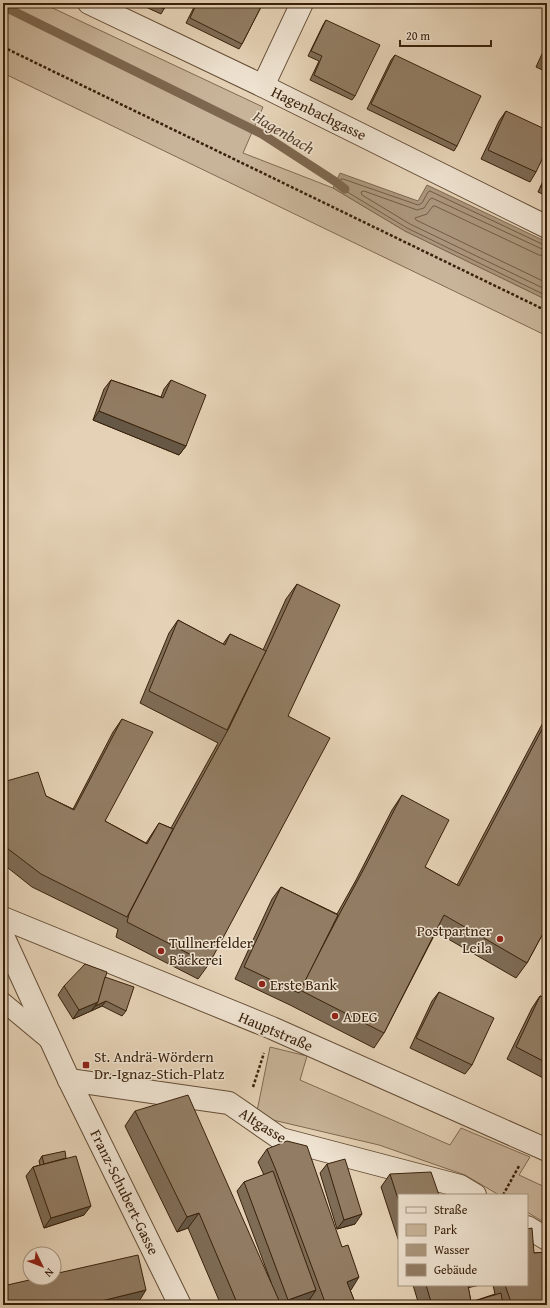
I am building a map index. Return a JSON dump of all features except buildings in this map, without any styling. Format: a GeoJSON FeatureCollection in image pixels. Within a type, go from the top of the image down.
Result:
{"type":"FeatureCollection","features":[{"type":"Feature","properties":{"kind":"street","name":"Hagenbachgasse"},"geometry":{"type":"LineString","coordinates":[[89,3],[263,86],[547,227]]}},
{"type":"Feature","properties":{"kind":"street"},"geometry":{"type":"LineString","coordinates":[[263,86],[302,3]]}},
{"type":"Feature","properties":{"kind":"street","name":"Hauptstraße"},"geometry":{"type":"LineString","coordinates":[[3,918],[272,1028],[547,1150]]}},
{"type":"Feature","properties":{"kind":"street","name":"Franz-Schubert-Gasse"},"geometry":{"type":"LineString","coordinates":[[3,936],[69,1080],[180,1305]]}},
{"type":"Feature","properties":{"kind":"street","name":"Altgasse"},"geometry":{"type":"LineString","coordinates":[[69,1080],[229,1103],[281,1139],[460,1186],[473,1194]]}},
{"type":"Feature","properties":{"kind":"street"},"geometry":{"type":"LineString","coordinates":[[528,1228],[547,1239]]}},
{"type":"Feature","properties":{"kind":"lane"},"geometry":{"type":"LineString","coordinates":[[3,1002],[53,1043]]}},
{"type":"Feature","properties":{"kind":"path"},"geometry":{"type":"LineString","coordinates":[[3,47],[547,311]]}},
{"type":"Feature","properties":{"kind":"path"},"geometry":{"type":"LineString","coordinates":[[245,1114],[272,1028]]}},
{"type":"Feature","properties":{"kind":"green space"},"geometry":{"type":"Polygon","coordinates":[[[3,3],[42,3],[263,107],[243,153],[333,188],[405,231],[547,300],[547,336],[3,73],[3,3]]]}},
{"type":"Feature","properties":{"kind":"green space"},"geometry":{"type":"Polygon","coordinates":[[[270,1047],[307,1056],[300,1080],[450,1145],[461,1128],[530,1157],[519,1175],[547,1188],[547,1224],[528,1213],[528,1194],[497,1194],[465,1175],[379,1145],[256,1116],[270,1047]]]}},
{"type":"Feature","properties":{"kind":"water"},"geometry":{"type":"Polygon","coordinates":[[[340,173],[418,201],[427,185],[547,242],[547,300],[405,231],[333,188],[340,173]]]}},
{"type":"Feature","properties":{"kind":"waterway","name":"Hagenbach"},"geometry":{"type":"LineString","coordinates":[[3,6],[262,134],[345,189]]}},
{"type":"Feature","properties":{"kind":"place","name":"Postpartner Leila"},"geometry":{"type":"Point","coordinates":[500,939]}},
{"type":"Feature","properties":{"kind":"place","name":"Tullnerfelder Bäckerei"},"geometry":{"type":"Point","coordinates":[161,951]}},
{"type":"Feature","properties":{"kind":"place","name":"Erste Bank"},"geometry":{"type":"Point","coordinates":[262,984]}},
{"type":"Feature","properties":{"kind":"place","name":"ADEG"},"geometry":{"type":"Point","coordinates":[335,1016]}},
{"type":"Feature","properties":{"kind":"place","name":"St. Andrä-Wördern Dr.-Ignaz-Stich-Platz"},"geometry":{"type":"Point","coordinates":[86,1065]}}]}
